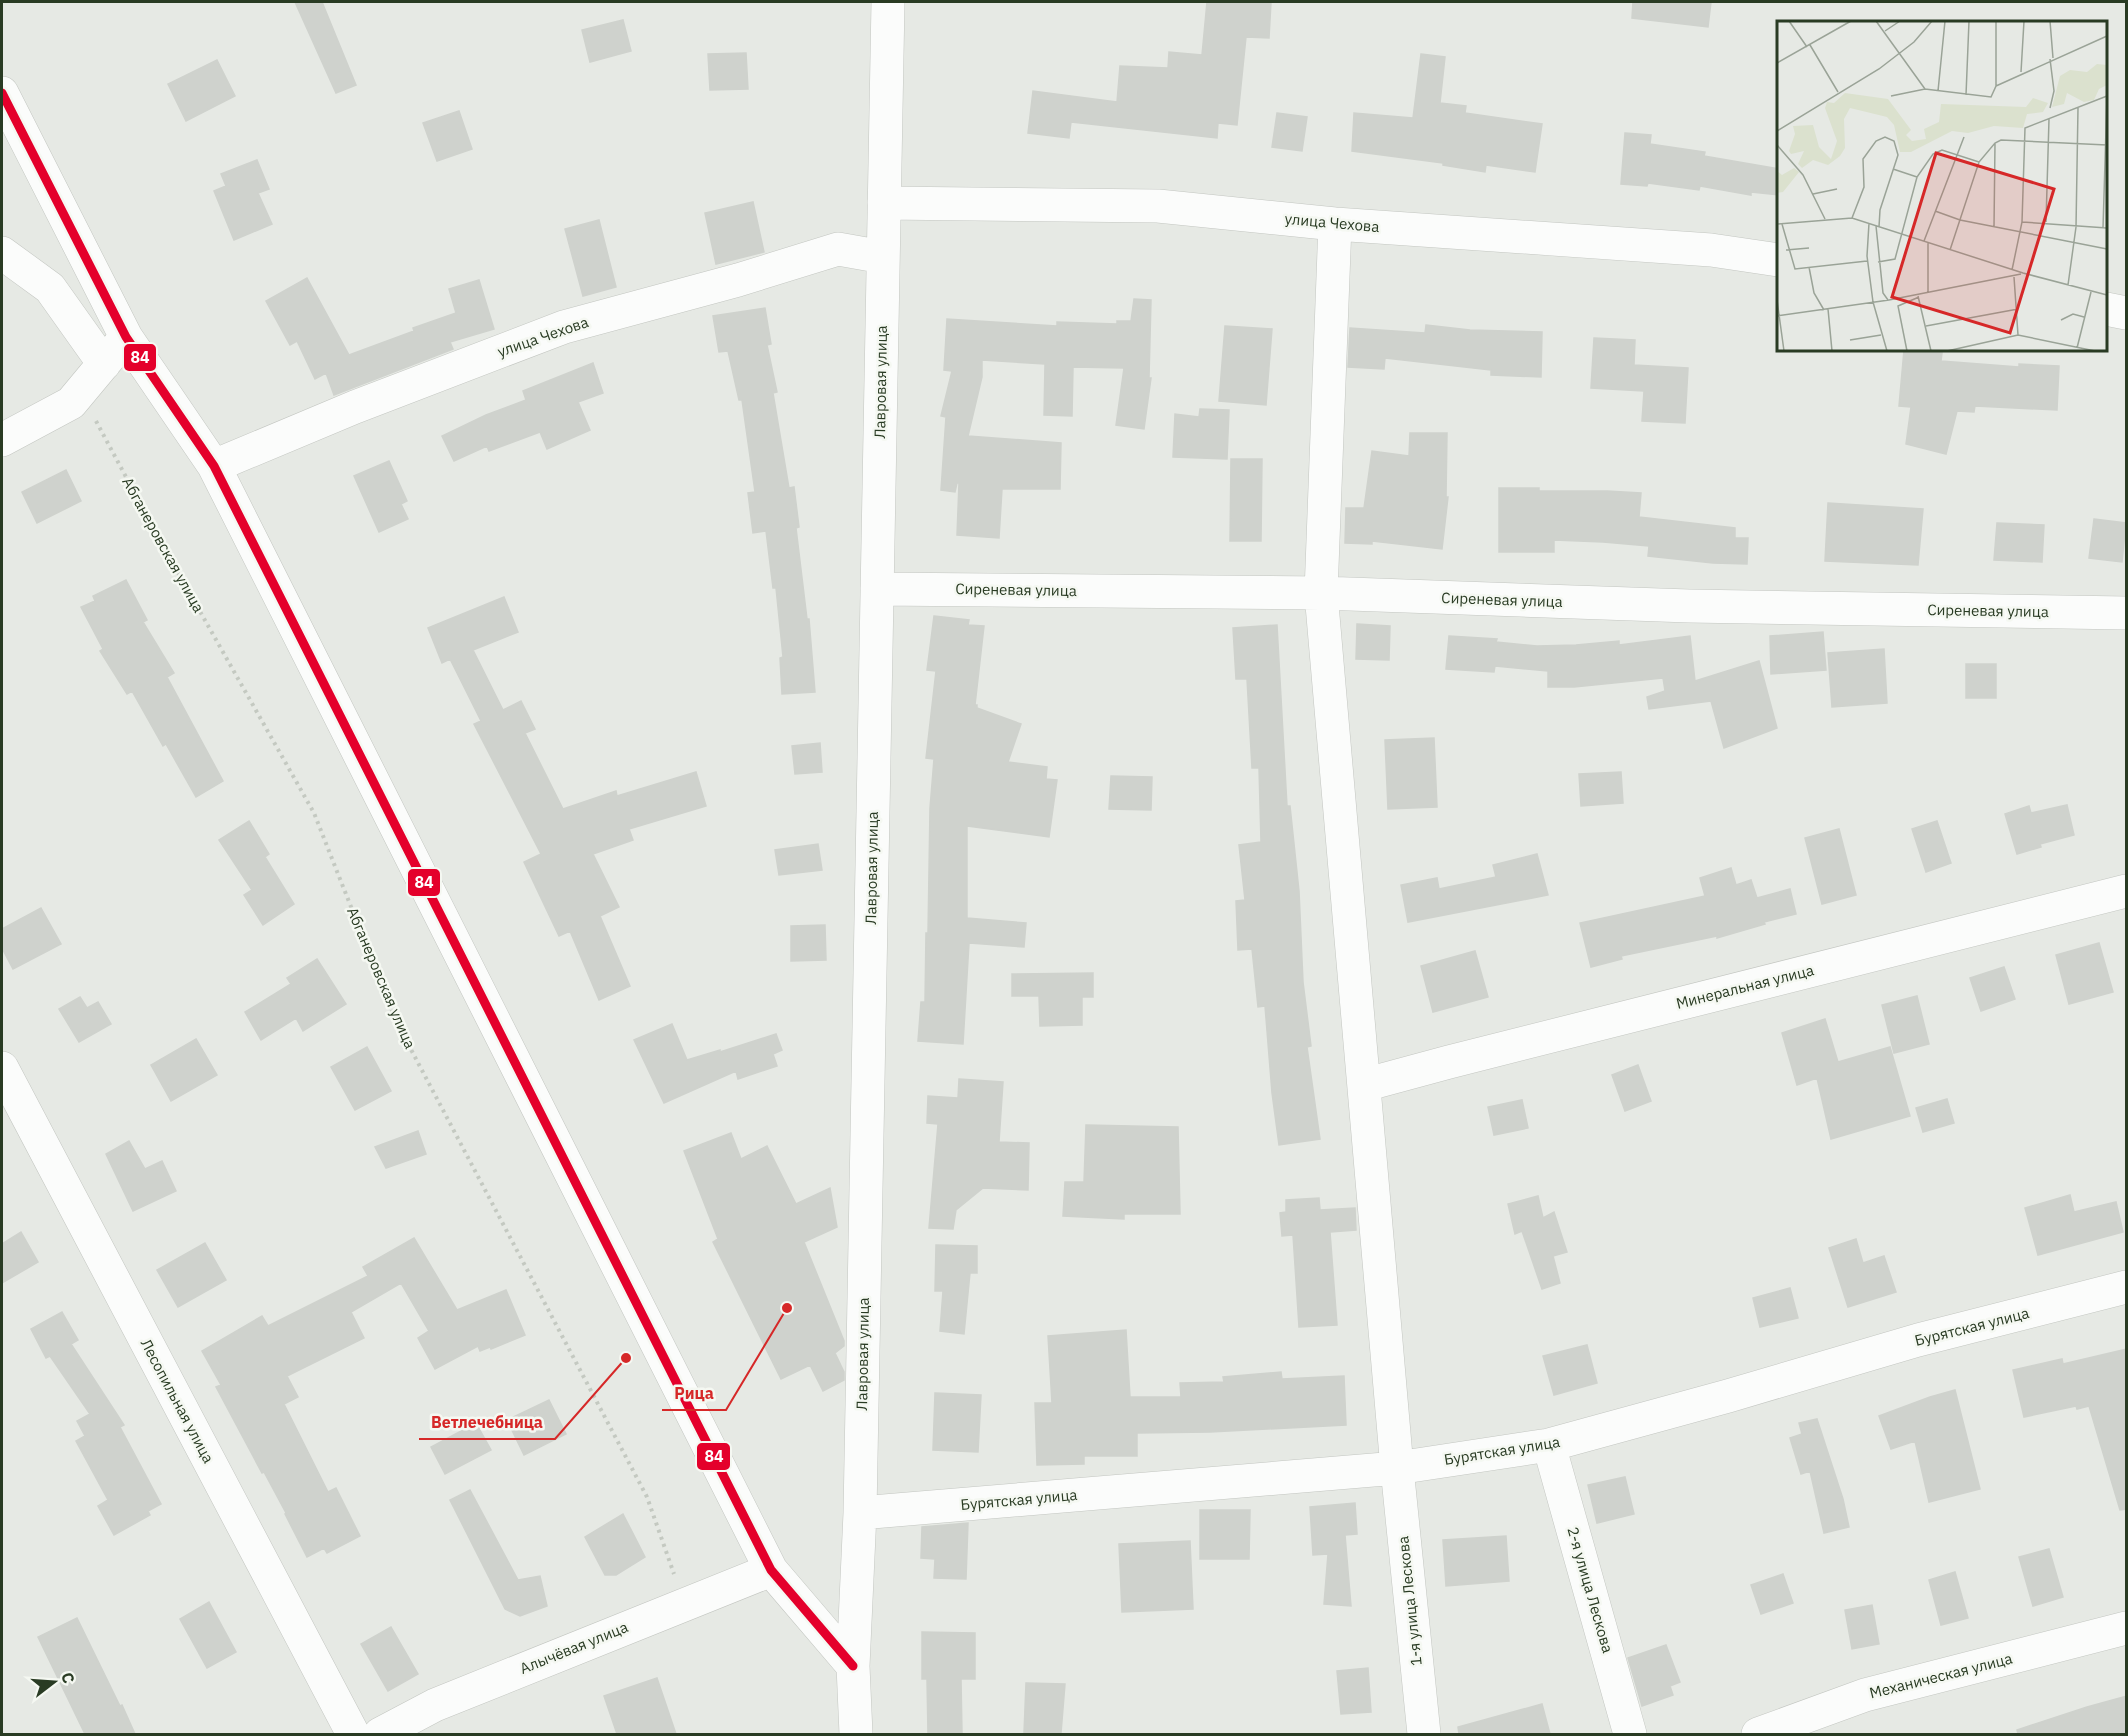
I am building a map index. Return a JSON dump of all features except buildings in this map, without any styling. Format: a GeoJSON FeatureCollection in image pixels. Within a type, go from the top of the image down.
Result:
{"type":"FeatureCollection","features":[{"type":"Feature","properties":{"kind":"street","name":"Лавровая улица"},"geometry":{"type":"LineString","coordinates":[[856,1734],[853,1666],[860,1513],[888,2]]}},
{"type":"Feature","properties":{"kind":"street"},"geometry":{"type":"LineString","coordinates":[[4,106],[126,337],[214,466],[771,1570],[853,1666]]}},
{"type":"Feature","properties":{"kind":"street","name":"улица Чехова"},"geometry":{"type":"LineString","coordinates":[[884,203],[1158,206],[1335,224],[1711,250],[1777,260]]}},
{"type":"Feature","properties":{"kind":"street","name":"1-я улица Лескова"},"geometry":{"type":"LineString","coordinates":[[1335,224],[1321,593],[1396,1468],[1424,1734]]}},
{"type":"Feature","properties":{"kind":"street","name":"улица Чехова"},"geometry":{"type":"LineString","coordinates":[[214,466],[355,407],[564,327],[738,280],[838,249],[883,258]]}},
{"type":"Feature","properties":{"kind":"street"},"geometry":{"type":"LineString","coordinates":[[2,253],[50,288],[104,364]]}},
{"type":"Feature","properties":{"kind":"street"},"geometry":{"type":"LineString","coordinates":[[2107,309],[2127,313]]}},
{"type":"Feature","properties":{"kind":"street"},"geometry":{"type":"LineString","coordinates":[[2,440],[71,403],[126,337]]}},
{"type":"Feature","properties":{"kind":"street","name":"Сиреневая улица"},"geometry":{"type":"LineString","coordinates":[[877,589],[1321,593],[1689,606],[2127,613]]}},
{"type":"Feature","properties":{"kind":"street","name":"Минеральная улица"},"geometry":{"type":"LineString","coordinates":[[1364,1085],[2127,891]]}},
{"type":"Feature","properties":{"kind":"street","name":"Лесопильная улица"},"geometry":{"type":"LineString","coordinates":[[2,1068],[353,1734]]}},
{"type":"Feature","properties":{"kind":"street","name":"Бурятская улица"},"geometry":{"type":"LineString","coordinates":[[860,1513],[1396,1468],[1549,1445],[1728,1396],[1918,1340],[2127,1287]]}},
{"type":"Feature","properties":{"kind":"street","name":"2-я улица Лескова"},"geometry":{"type":"LineString","coordinates":[[1549,1445],[1630,1734]]}},
{"type":"Feature","properties":{"kind":"street","name":"Алычёвая улица"},"geometry":{"type":"LineString","coordinates":[[380,1734],[435,1704],[771,1570]]}},
{"type":"Feature","properties":{"kind":"street","name":"Механическая улица"},"geometry":{"type":"LineString","coordinates":[[1758,1734],[1865,1695],[2127,1628]]}},
{"type":"Feature","properties":{"kind":"path","name":"Абганеровская улица"},"geometry":{"type":"LineString","coordinates":[[81,391],[162,546],[314,813],[396,1021],[647,1497],[685,1604]]}},
{"type":"Feature","properties":{"kind":"transit line","name":"84"},"geometry":{"type":"LineString","coordinates":[[2,93],[126,337],[214,466],[771,1570],[853,1666]]}},
{"type":"Feature","properties":{"kind":"place","name":"Рица"},"geometry":{"type":"Point","coordinates":[787,1308]}},
{"type":"Feature","properties":{"kind":"place","name":"Ветлечебница"},"geometry":{"type":"Point","coordinates":[626,1358]}}]}
